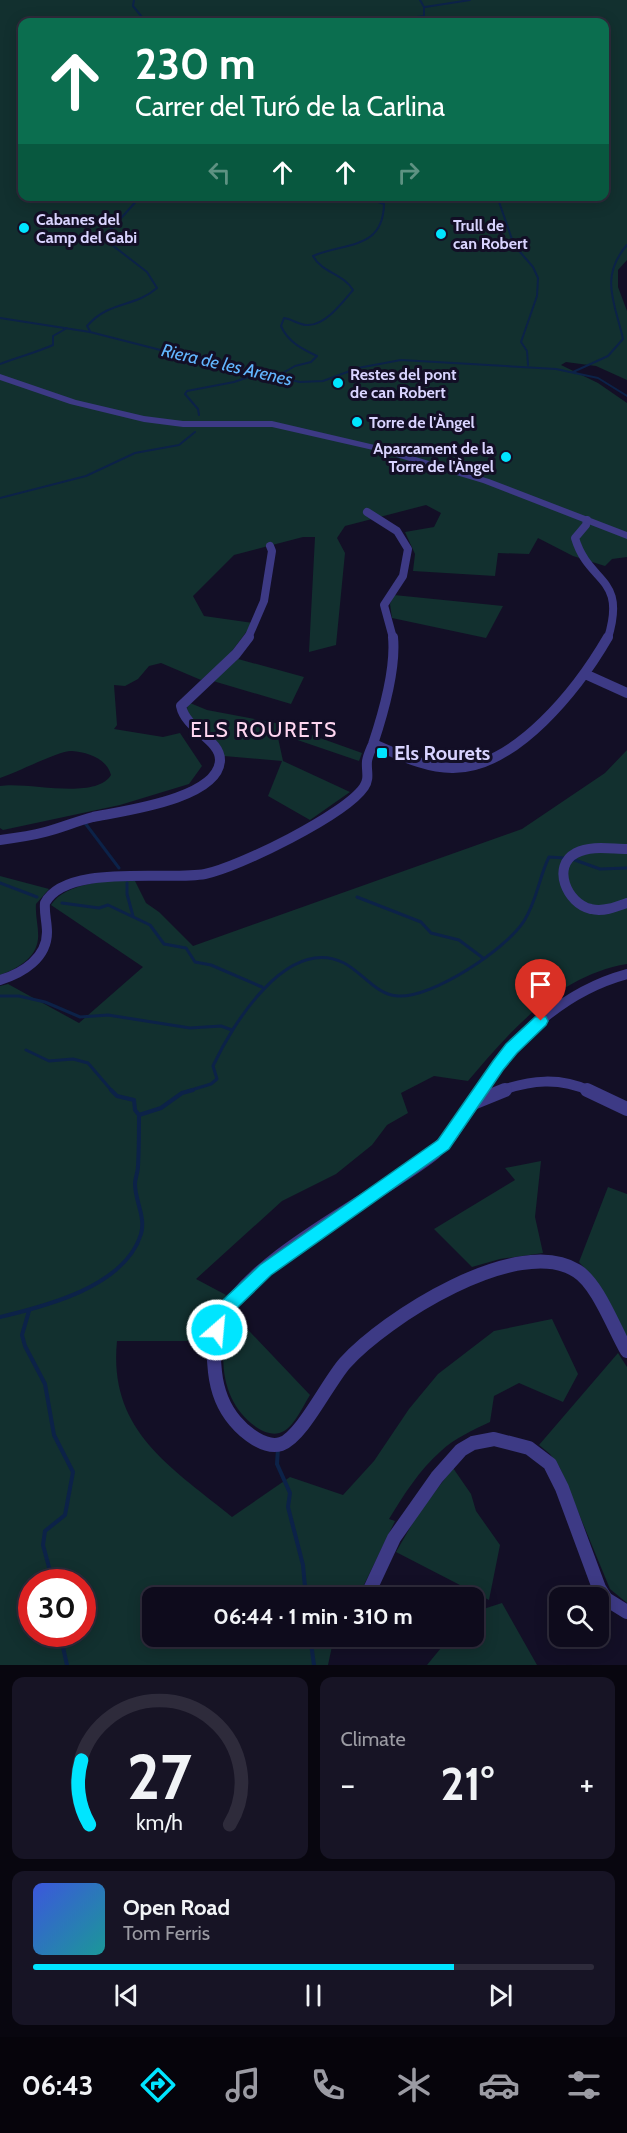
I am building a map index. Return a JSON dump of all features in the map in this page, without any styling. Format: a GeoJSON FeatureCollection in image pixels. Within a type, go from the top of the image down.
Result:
{"type":"FeatureCollection","features":[{"type":"Feature","properties":{"kind":"street"},"geometry":{"type":"LineString","coordinates":[[0,377],[73,402],[144,420],[187,424],[260,423],[331,437],[476,478],[627,536]]}},
{"type":"Feature","properties":{"kind":"street"},"geometry":{"type":"LineString","coordinates":[[0,980],[16,974],[37,958],[46,941],[43,905],[48,897],[64,886],[125,875],[204,874],[278,847],[312,826],[363,789],[369,780],[367,760],[380,723],[394,650],[392,630],[384,605],[403,576],[408,549],[404,540],[390,524],[367,512]]}},
{"type":"Feature","properties":{"kind":"street"},"geometry":{"type":"LineString","coordinates":[[373,744],[444,768],[460,768],[477,763],[530,733],[550,714],[585,674],[607,639],[621,607],[621,599],[610,581],[590,564],[578,549],[575,538],[586,525],[587,520]]}},
{"type":"Feature","properties":{"kind":"street"},"geometry":{"type":"LineString","coordinates":[[0,840],[40,833],[91,817],[161,802],[187,794],[211,779],[219,767],[219,754],[210,742],[185,719],[181,713],[181,706],[230,661],[256,629],[265,604],[272,551],[270,546]]}},
{"type":"Feature","properties":{"kind":"street"},"geometry":{"type":"LineString","coordinates":[[585,674],[627,693]]}},
{"type":"Feature","properties":{"kind":"street"},"geometry":{"type":"LineString","coordinates":[[627,849],[591,849],[576,853],[565,865],[564,880],[568,894],[583,907],[604,909],[627,903]]}},
{"type":"Feature","properties":{"kind":"street"},"geometry":{"type":"LineString","coordinates":[[627,974],[586,989],[541,1021],[512,1048],[448,1139],[429,1157],[266,1270],[229,1305],[220,1319],[213,1354],[218,1389],[224,1406],[248,1434],[270,1445],[284,1443],[298,1433],[332,1379],[357,1349],[370,1338],[423,1302],[463,1281],[506,1266],[524,1263],[560,1264],[582,1275],[627,1351]]}},
{"type":"Feature","properties":{"kind":"street"},"geometry":{"type":"LineString","coordinates":[[473,1103],[514,1085],[555,1079],[584,1087],[627,1109]]}},
{"type":"Feature","properties":{"kind":"street"},"geometry":{"type":"LineString","coordinates":[[371,1587],[394,1538],[456,1454],[473,1443],[500,1439],[529,1448],[550,1464],[562,1488],[599,1588],[606,1599],[627,1612]]}},
{"type":"Feature","properties":{"kind":"green space"},"geometry":{"type":"Polygon","coordinates":[[[0,0],[627,0],[627,260],[618,270],[618,287],[627,311],[627,380],[596,366],[566,362],[561,365],[598,383],[627,403],[627,557],[612,559],[605,566],[573,556],[538,538],[529,554],[498,553],[495,576],[413,571],[415,554],[405,532],[434,527],[441,513],[426,505],[345,526],[337,538],[345,553],[336,645],[309,652],[315,537],[303,537],[234,555],[193,596],[204,616],[253,623],[229,655],[201,680],[161,663],[149,666],[138,679],[125,686],[114,685],[117,725],[114,729],[163,737],[180,733],[202,766],[189,784],[120,805],[3,830],[0,828],[0,786],[76,789],[103,783],[111,775],[109,769],[96,757],[72,751],[58,754],[0,778],[0,0]]]}},
{"type":"Feature","properties":{"kind":"green space"},"geometry":{"type":"Polygon","coordinates":[[[394,595],[503,606],[486,638],[392,618],[390,604],[394,595]]]}},
{"type":"Feature","properties":{"kind":"green space"},"geometry":{"type":"Polygon","coordinates":[[[238,659],[304,677],[291,704],[213,681],[238,659]]]}},
{"type":"Feature","properties":{"kind":"green space"},"geometry":{"type":"Polygon","coordinates":[[[190,703],[207,710],[281,724],[362,753],[359,761],[277,733],[283,761],[350,792],[310,820],[268,796],[282,761],[224,756],[189,716],[187,708],[190,703]]]}},
{"type":"Feature","properties":{"kind":"green space"},"geometry":{"type":"Polygon","coordinates":[[[627,750],[627,964],[602,970],[558,993],[519,1025],[468,1081],[434,1076],[401,1093],[408,1113],[387,1125],[372,1145],[336,1174],[282,1201],[196,1279],[226,1295],[212,1316],[206,1341],[117,1341],[117,1372],[123,1399],[133,1423],[148,1444],[166,1463],[232,1517],[290,1477],[343,1495],[374,1461],[409,1409],[438,1374],[494,1331],[552,1319],[578,1374],[563,1402],[519,1383],[494,1396],[490,1422],[446,1446],[412,1483],[389,1519],[395,1521],[363,1587],[142,1587],[142,1647],[332,1647],[328,1665],[0,1665],[0,986],[8,984],[79,1023],[143,967],[51,905],[58,897],[77,887],[134,879],[146,903],[159,912],[193,946],[522,829],[605,773],[627,750]]]}},
{"type":"Feature","properties":{"kind":"green space"},"geometry":{"type":"Polygon","coordinates":[[[0,876],[49,889],[36,904],[38,939],[33,952],[19,966],[0,975],[0,876]]]}},
{"type":"Feature","properties":{"kind":"green space"},"geometry":{"type":"Polygon","coordinates":[[[541,1161],[535,1217],[543,1253],[500,1259],[472,1267],[434,1229],[515,1180],[505,1168],[541,1161]]]}},
{"type":"Feature","properties":{"kind":"green space"},"geometry":{"type":"Polygon","coordinates":[[[608,1187],[627,1194],[627,1338],[588,1272],[579,1262],[608,1187]]]}},
{"type":"Feature","properties":{"kind":"green space"},"geometry":{"type":"Polygon","coordinates":[[[233,1314],[310,1395],[294,1421],[282,1432],[269,1433],[256,1427],[244,1417],[228,1390],[223,1360],[224,1344],[233,1314]]]}},
{"type":"Feature","properties":{"kind":"green space"},"geometry":{"type":"Polygon","coordinates":[[[618,1353],[627,1367],[627,1603],[610,1589],[560,1468],[550,1454],[539,1445],[618,1353]]]}},
{"type":"Feature","properties":{"kind":"green space"},"geometry":{"type":"Polygon","coordinates":[[[453,1468],[471,1494],[476,1511],[500,1545],[489,1600],[484,1597],[484,1587],[464,1587],[396,1552],[418,1514],[453,1468]]]}},
{"type":"Feature","properties":{"kind":"green space"},"geometry":{"type":"Polygon","coordinates":[[[502,1603],[537,1665],[427,1665],[442,1647],[484,1647],[484,1609],[502,1603]]]}},
{"type":"Feature","properties":{"kind":"waterway"},"geometry":{"type":"LineString","coordinates":[[134,0],[133,6],[143,18]]}},
{"type":"Feature","properties":{"kind":"waterway"},"geometry":{"type":"LineString","coordinates":[[409,18],[424,16],[424,7],[420,0]]}},
{"type":"Feature","properties":{"kind":"waterway"},"geometry":{"type":"LineString","coordinates":[[425,7],[470,0]]}},
{"type":"Feature","properties":{"kind":"waterway"},"geometry":{"type":"LineString","coordinates":[[90,331],[87,326],[104,312],[140,299],[157,288],[147,272],[103,238],[136,201]]}},
{"type":"Feature","properties":{"kind":"waterway"},"geometry":{"type":"LineString","coordinates":[[276,377],[295,366],[311,362],[317,356],[301,348],[287,336],[281,326],[284,318],[304,325],[320,322],[327,318],[353,290],[344,280],[317,262],[313,256],[350,246],[370,237],[377,230],[382,219],[384,204],[375,201]]}},
{"type":"Feature","properties":{"kind":"waterway"},"geometry":{"type":"LineString","coordinates":[[499,201],[514,245],[533,267],[538,278],[537,296],[521,342],[527,351],[528,365]]}},
{"type":"Feature","properties":{"kind":"waterway"},"geometry":{"type":"LineString","coordinates":[[573,372],[608,356],[623,339],[613,302],[611,279],[618,257],[627,245]]}},
{"type":"Feature","properties":{"kind":"waterway","name":"Riera de les Arenes"},"geometry":{"type":"LineString","coordinates":[[0,318],[66,328]]}},
{"type":"Feature","properties":{"kind":"waterway"},"geometry":{"type":"LineString","coordinates":[[0,364],[53,345],[53,336],[66,328]]}},
{"type":"Feature","properties":{"kind":"waterway","name":"Riera de les Arenes"},"geometry":{"type":"LineString","coordinates":[[66,328],[90,332],[235,369],[300,382],[323,381],[358,368],[401,360],[556,369],[598,378],[627,396]]}},
{"type":"Feature","properties":{"kind":"waterway"},"geometry":{"type":"LineString","coordinates":[[199,415],[198,409],[185,394],[187,391],[234,382],[257,374]]}},
{"type":"Feature","properties":{"kind":"waterway"},"geometry":{"type":"LineString","coordinates":[[0,498],[86,476],[135,453],[179,445],[195,432]]}},
{"type":"Feature","properties":{"kind":"waterway"},"geometry":{"type":"LineString","coordinates":[[85,823],[119,868]]}},
{"type":"Feature","properties":{"kind":"waterway"},"geometry":{"type":"LineString","coordinates":[[188,1091],[211,1084],[217,1079],[213,1066],[233,1029],[264,989],[283,972],[302,962],[323,958],[344,963],[390,995],[413,994],[430,989],[449,981],[502,945],[524,921],[549,857],[565,858]]}},
{"type":"Feature","properties":{"kind":"waterway"},"geometry":{"type":"LineString","coordinates":[[572,859],[600,869],[627,868]]}},
{"type":"Feature","properties":{"kind":"waterway"},"geometry":{"type":"LineString","coordinates":[[0,883],[37,897]]}},
{"type":"Feature","properties":{"kind":"waterway"},"geometry":{"type":"LineString","coordinates":[[127,883],[127,894],[133,916]]}},
{"type":"Feature","properties":{"kind":"waterway"},"geometry":{"type":"LineString","coordinates":[[357,897],[421,922],[431,933],[459,940],[483,958]]}},
{"type":"Feature","properties":{"kind":"waterway"},"geometry":{"type":"LineString","coordinates":[[62,903],[99,908],[108,905],[150,925],[164,944],[186,948],[195,962],[211,965],[262,987]]}},
{"type":"Feature","properties":{"kind":"waterway"},"geometry":{"type":"LineString","coordinates":[[0,996],[19,996],[45,1002],[80,1017],[108,1015],[190,1028],[221,1026],[232,1030]]}},
{"type":"Feature","properties":{"kind":"waterway"},"geometry":{"type":"LineString","coordinates":[[26,1050],[49,1061],[73,1059],[88,1063],[112,1091]]}},
{"type":"Feature","properties":{"kind":"waterway"},"geometry":{"type":"LineString","coordinates":[[139,1115],[161,1108],[182,1093],[193,1090]]}},
{"type":"Feature","properties":{"kind":"waterway"},"geometry":{"type":"LineString","coordinates":[[112,1091],[117,1096],[134,1100],[135,1110],[139,1115]]}},
{"type":"Feature","properties":{"kind":"waterway"},"geometry":{"type":"LineString","coordinates":[[0,1317],[40,1307],[82,1291],[119,1267],[132,1252],[142,1228],[135,1184],[138,1168],[139,1115]]}},
{"type":"Feature","properties":{"kind":"waterway"},"geometry":{"type":"LineString","coordinates":[[29,1311],[22,1335],[25,1346],[45,1384],[54,1435],[73,1472],[65,1515],[45,1531],[43,1545],[49,1569]]}},
{"type":"Feature","properties":{"kind":"waterway"},"geometry":{"type":"LineString","coordinates":[[278,1448],[277,1464],[290,1493],[288,1507],[303,1565],[305,1587]]}},
{"type":"Feature","properties":{"kind":"waterway"},"geometry":{"type":"LineString","coordinates":[[63,1647],[67,1665]]}},
{"type":"Feature","properties":{"kind":"waterway"},"geometry":{"type":"LineString","coordinates":[[312,1647],[314,1665]]}},
{"type":"Feature","properties":{"kind":"place","name":"Cabanes del Camp del Gabi"},"geometry":{"type":"Point","coordinates":[24,228]}},
{"type":"Feature","properties":{"kind":"place","name":"Trull de can Robert"},"geometry":{"type":"Point","coordinates":[441,234]}},
{"type":"Feature","properties":{"kind":"place","name":"Restes del pont de can Robert"},"geometry":{"type":"Point","coordinates":[338,383]}},
{"type":"Feature","properties":{"kind":"place","name":"Torre de l'Àngel"},"geometry":{"type":"Point","coordinates":[357,422]}},
{"type":"Feature","properties":{"kind":"place","name":"Aparcament de la Torre de l'Àngel"},"geometry":{"type":"Point","coordinates":[506,457]}},
{"type":"Feature","properties":{"kind":"place","name":"Els Rourets"},"geometry":{"type":"Point","coordinates":[382,753]}},
{"type":"Feature","properties":{"kind":"district","name":"ELS ROURETS"},"geometry":{"type":"Point","coordinates":[264,730]}},
{"type":"Feature","properties":{"kind":"route"},"geometry":{"type":"LineString","coordinates":[[217,1330],[220,1319],[229,1305],[266,1270],[444,1145],[512,1048],[541,1021]]}}]}
